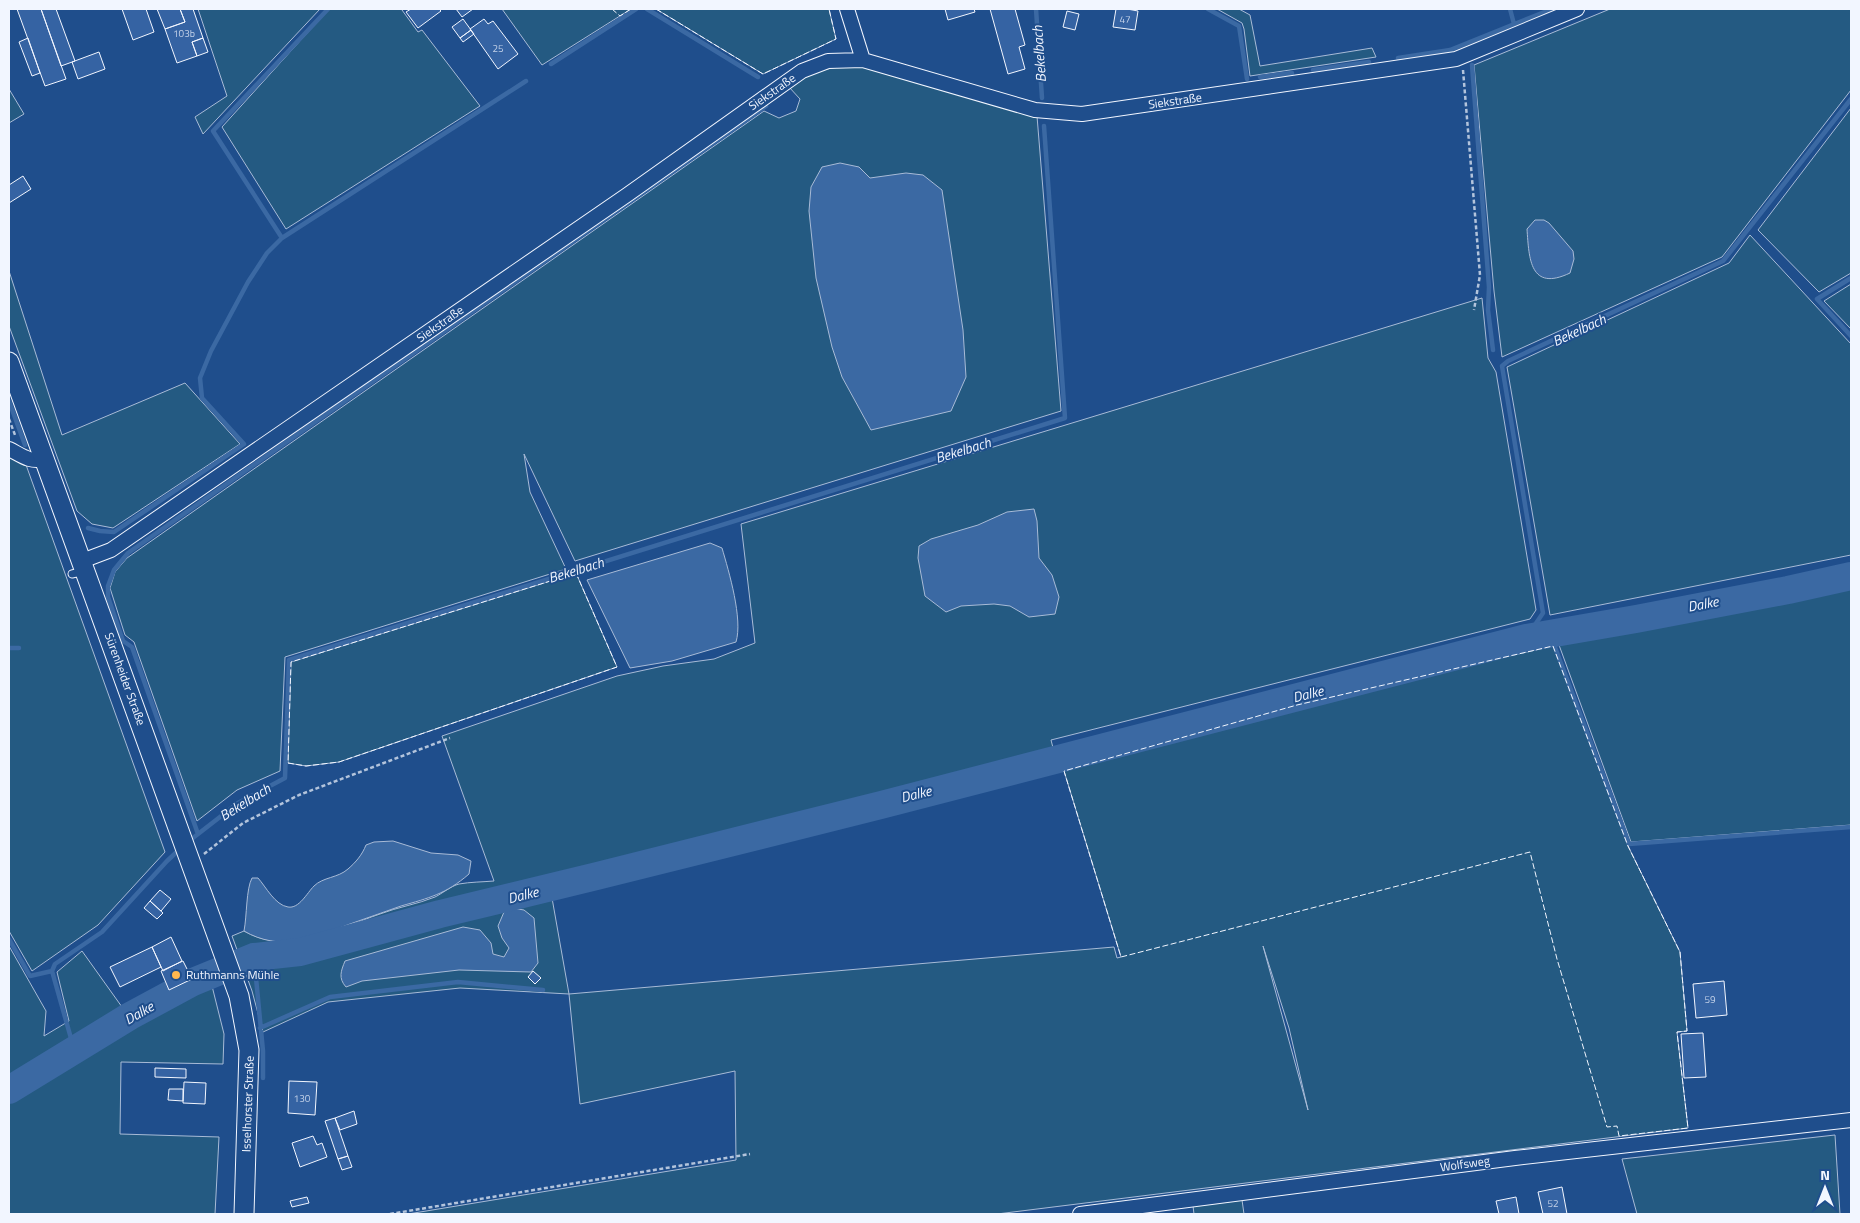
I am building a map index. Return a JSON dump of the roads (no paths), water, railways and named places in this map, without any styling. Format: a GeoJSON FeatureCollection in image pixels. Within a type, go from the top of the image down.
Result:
{"type":"FeatureCollection","features":[{"type":"Feature","properties":{"kind":"street"},"geometry":{"type":"LineString","coordinates":[[847,9],[863,60]]}},
{"type":"Feature","properties":{"kind":"street","name":"Siekstraße"},"geometry":{"type":"LineString","coordinates":[[80,569],[111,550],[627,195],[802,71],[828,61],[863,60],[1035,110],[1082,114],[1393,69],[1462,56],[1577,9]]}},
{"type":"Feature","properties":{"kind":"street","name":"Sürenheider Straße"},"geometry":{"type":"LineString","coordinates":[[9,362],[44,459],[80,569],[180,831],[239,996]]}},
{"type":"Feature","properties":{"kind":"street"},"geometry":{"type":"LineString","coordinates":[[9,449],[25,458],[37,461],[44,459]]}},
{"type":"Feature","properties":{"kind":"street","name":"Isselhorster Straße"},"geometry":{"type":"LineString","coordinates":[[239,996],[249,1050],[244,1214]]}},
{"type":"Feature","properties":{"kind":"street","name":"Wolfsweg"},"geometry":{"type":"LineString","coordinates":[[1080,1214],[1515,1158],[1851,1120]]}},
{"type":"Feature","properties":{"kind":"waterway"},"geometry":{"type":"LineString","coordinates":[[282,238],[213,131],[328,9]]}},
{"type":"Feature","properties":{"kind":"waterway"},"geometry":{"type":"LineString","coordinates":[[551,64],[636,9]]}},
{"type":"Feature","properties":{"kind":"waterway"},"geometry":{"type":"LineString","coordinates":[[647,9],[758,77]]}},
{"type":"Feature","properties":{"kind":"waterway","name":"Bekelbach"},"geometry":{"type":"LineString","coordinates":[[1036,9],[1042,98]]}},
{"type":"Feature","properties":{"kind":"waterway","name":"Bekelbach"},"geometry":{"type":"LineString","coordinates":[[1208,9],[1239,26],[1247,79]]}},
{"type":"Feature","properties":{"kind":"waterway"},"geometry":{"type":"LineString","coordinates":[[1510,9],[1514,24]]}},
{"type":"Feature","properties":{"kind":"waterway"},"geometry":{"type":"LineString","coordinates":[[1398,58],[1450,50],[1552,9]]}},
{"type":"Feature","properties":{"kind":"waterway","name":"Bekelbach"},"geometry":{"type":"LineString","coordinates":[[1313,70],[1369,62]]}},
{"type":"Feature","properties":{"kind":"waterway"},"geometry":{"type":"LineString","coordinates":[[1472,65],[1489,287],[1488,310],[1493,350]]}},
{"type":"Feature","properties":{"kind":"waterway","name":"Bekelbach"},"geometry":{"type":"LineString","coordinates":[[1260,77],[1292,73]]}},
{"type":"Feature","properties":{"kind":"waterway"},"geometry":{"type":"LineString","coordinates":[[88,528],[114,532],[244,444],[202,398],[200,378],[211,351],[248,282],[267,253],[282,238],[526,81]]}},
{"type":"Feature","properties":{"kind":"waterway","name":"Bekelbach"},"geometry":{"type":"LineString","coordinates":[[1526,638],[1543,613],[1502,366],[1508,361],[1723,261],[1851,99]]}},
{"type":"Feature","properties":{"kind":"waterway"},"geometry":{"type":"LineString","coordinates":[[198,834],[132,647],[123,641],[108,597],[108,586],[114,570],[128,553],[766,106]]}},
{"type":"Feature","properties":{"kind":"waterway","name":"Bekelbach"},"geometry":{"type":"LineString","coordinates":[[189,841],[238,803],[285,778],[289,660],[1065,418],[1044,126]]}},
{"type":"Feature","properties":{"kind":"waterway"},"geometry":{"type":"LineString","coordinates":[[1851,278],[1817,299],[1851,336]]}},
{"type":"Feature","properties":{"kind":"waterway"},"geometry":{"type":"LineString","coordinates":[[9,401],[25,445]]}},
{"type":"Feature","properties":{"kind":"waterway","name":"Dalke"},"geometry":{"type":"LineString","coordinates":[[9,1090],[130,1016],[193,982],[254,957],[300,952],[440,914],[881,805],[1526,638],[1636,619],[1851,576]]}},
{"type":"Feature","properties":{"kind":"waterway"},"geometry":{"type":"LineString","coordinates":[[1550,634],[1629,844],[1851,827]]}},
{"type":"Feature","properties":{"kind":"waterway"},"geometry":{"type":"LineString","coordinates":[[9,648],[19,648]]}},
{"type":"Feature","properties":{"kind":"waterway","name":"Bekelbach"},"geometry":{"type":"LineString","coordinates":[[74,1049],[52,971],[55,964],[102,932],[181,848]]}},
{"type":"Feature","properties":{"kind":"waterway"},"geometry":{"type":"LineString","coordinates":[[9,939],[30,976],[52,971]]}},
{"type":"Feature","properties":{"kind":"waterway"},"geometry":{"type":"LineString","coordinates":[[254,957],[263,1051],[263,1078]]}},
{"type":"Feature","properties":{"kind":"waterway"},"geometry":{"type":"LineString","coordinates":[[260,1028],[330,997],[458,982],[543,990]]}},
{"type":"Feature","properties":{"kind":"place","name":"Ruthmanns Mühle"},"geometry":{"type":"Point","coordinates":[176,975]}}]}
